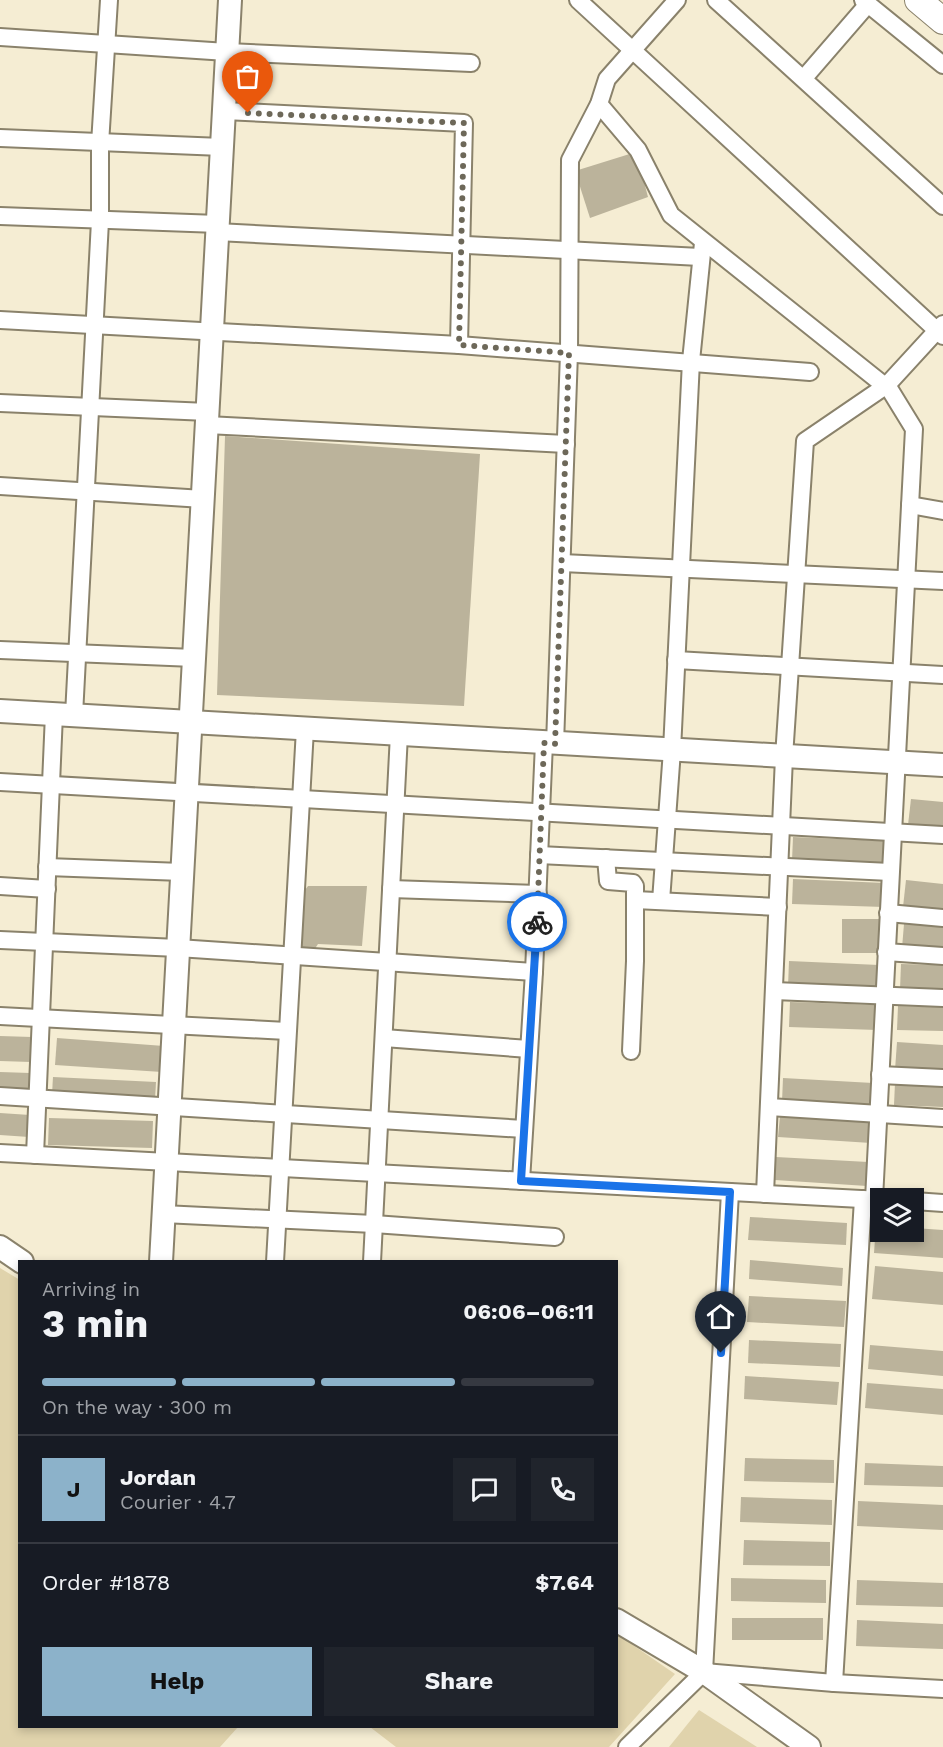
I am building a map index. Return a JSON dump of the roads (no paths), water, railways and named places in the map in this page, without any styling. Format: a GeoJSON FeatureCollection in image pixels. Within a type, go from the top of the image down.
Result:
{"type":"FeatureCollection","features":[{"type":"Feature","properties":{"kind":"main road"},"geometry":{"type":"LineString","coordinates":[[918,0],[943,21]]}},
{"type":"Feature","properties":{"kind":"street"},"geometry":{"type":"LineString","coordinates":[[35,1155],[51,785],[77,653],[100,221],[100,144],[109,0]]}},
{"type":"Feature","properties":{"kind":"street"},"geometry":{"type":"LineString","coordinates":[[161,1260],[230,0]]}},
{"type":"Feature","properties":{"kind":"street"},"geometry":{"type":"LineString","coordinates":[[578,0],[941,330],[886,385],[805,441],[784,757],[765,1194]]}},
{"type":"Feature","properties":{"kind":"street"},"geometry":{"type":"LineString","coordinates":[[521,1181],[530,1049],[541,813],[550,743],[562,563],[569,353],[570,160],[599,104],[607,79],[677,0]]}},
{"type":"Feature","properties":{"kind":"street"},"geometry":{"type":"LineString","coordinates":[[716,0],[943,206]]}},
{"type":"Feature","properties":{"kind":"street"},"geometry":{"type":"LineString","coordinates":[[804,78],[865,2],[943,65]]}},
{"type":"Feature","properties":{"kind":"street"},"geometry":{"type":"LineString","coordinates":[[0,37],[227,52],[471,63]]}},
{"type":"Feature","properties":{"kind":"street"},"geometry":{"type":"LineString","coordinates":[[599,104],[638,150],[671,215],[702,250],[886,385],[914,429],[873,1188]]}},
{"type":"Feature","properties":{"kind":"street"},"geometry":{"type":"LineString","coordinates":[[224,111],[464,123],[459,345]]}},
{"type":"Feature","properties":{"kind":"street"},"geometry":{"type":"LineString","coordinates":[[0,138],[100,144],[222,147]]}},
{"type":"Feature","properties":{"kind":"street"},"geometry":{"type":"LineString","coordinates":[[0,216],[460,244],[570,249],[702,250]]}},
{"type":"Feature","properties":{"kind":"street"},"geometry":{"type":"LineString","coordinates":[[661,901],[672,750],[692,361],[702,250]]}},
{"type":"Feature","properties":{"kind":"street"},"geometry":{"type":"LineString","coordinates":[[0,320],[459,345],[692,361],[810,372]]}},
{"type":"Feature","properties":{"kind":"street"},"geometry":{"type":"LineString","coordinates":[[0,403],[90,406],[207,419],[566,444]]}},
{"type":"Feature","properties":{"kind":"street"},"geometry":{"type":"LineString","coordinates":[[0,486],[203,498]]}},
{"type":"Feature","properties":{"kind":"street"},"geometry":{"type":"LineString","coordinates":[[910,505],[943,511]]}},
{"type":"Feature","properties":{"kind":"street"},"geometry":{"type":"LineString","coordinates":[[562,563],[943,581]]}},
{"type":"Feature","properties":{"kind":"street"},"geometry":{"type":"LineString","coordinates":[[0,650],[194,658]]}},
{"type":"Feature","properties":{"kind":"street"},"geometry":{"type":"LineString","coordinates":[[676,660],[943,675]]}},
{"type":"Feature","properties":{"kind":"street"},"geometry":{"type":"LineString","coordinates":[[0,711],[943,765]]}},
{"type":"Feature","properties":{"kind":"street"},"geometry":{"type":"LineString","coordinates":[[275,1260],[305,729]]}},
{"type":"Feature","properties":{"kind":"street"},"geometry":{"type":"LineString","coordinates":[[372,1260],[399,734]]}},
{"type":"Feature","properties":{"kind":"street"},"geometry":{"type":"LineString","coordinates":[[0,782],[943,835]]}},
{"type":"Feature","properties":{"kind":"street"},"geometry":{"type":"LineString","coordinates":[[539,855],[890,872]]}},
{"type":"Feature","properties":{"kind":"street"},"geometry":{"type":"LineString","coordinates":[[606,858],[608,881],[633,883],[635,900],[631,1051]]}},
{"type":"Feature","properties":{"kind":"street"},"geometry":{"type":"LineString","coordinates":[[47,867],[182,872]]}},
{"type":"Feature","properties":{"kind":"street"},"geometry":{"type":"LineString","coordinates":[[0,886],[47,889]]}},
{"type":"Feature","properties":{"kind":"street"},"geometry":{"type":"LineString","coordinates":[[391,889],[538,894]]}},
{"type":"Feature","properties":{"kind":"street"},"geometry":{"type":"LineString","coordinates":[[635,900],[778,907]]}},
{"type":"Feature","properties":{"kind":"street"},"geometry":{"type":"LineString","coordinates":[[888,913],[943,918]]}},
{"type":"Feature","properties":{"kind":"street"},"geometry":{"type":"LineString","coordinates":[[0,940],[178,948],[534,972]]}},
{"type":"Feature","properties":{"kind":"street"},"geometry":{"type":"LineString","coordinates":[[886,952],[943,956]]}},
{"type":"Feature","properties":{"kind":"street"},"geometry":{"type":"LineString","coordinates":[[774,991],[943,998]]}},
{"type":"Feature","properties":{"kind":"street"},"geometry":{"type":"LineString","coordinates":[[0,1017],[287,1031]]}},
{"type":"Feature","properties":{"kind":"street"},"geometry":{"type":"LineString","coordinates":[[384,1038],[530,1049]]}},
{"type":"Feature","properties":{"kind":"street"},"geometry":{"type":"LineString","coordinates":[[880,1075],[943,1078]]}},
{"type":"Feature","properties":{"kind":"street"},"geometry":{"type":"LineString","coordinates":[[0,1096],[524,1128]]}},
{"type":"Feature","properties":{"kind":"street"},"geometry":{"type":"LineString","coordinates":[[769,1107],[943,1118]]}},
{"type":"Feature","properties":{"kind":"street"},"geometry":{"type":"LineString","coordinates":[[0,1153],[870,1199]]}},
{"type":"Feature","properties":{"kind":"street"},"geometry":{"type":"LineString","coordinates":[[627,1747],[704,1672],[730,1192]]}},
{"type":"Feature","properties":{"kind":"street"},"geometry":{"type":"LineString","coordinates":[[924,1202],[943,1203]]}},
{"type":"Feature","properties":{"kind":"street"},"geometry":{"type":"LineString","coordinates":[[163,1214],[374,1224],[555,1238]]}},
{"type":"Feature","properties":{"kind":"street"},"geometry":{"type":"LineString","coordinates":[[834,1683],[870,1224]]}},
{"type":"Feature","properties":{"kind":"street"},"geometry":{"type":"LineString","coordinates":[[0,1247],[19,1260]]}},
{"type":"Feature","properties":{"kind":"street"},"geometry":{"type":"LineString","coordinates":[[618,1621],[704,1672],[809,1747]]}},
{"type":"Feature","properties":{"kind":"street"},"geometry":{"type":"LineString","coordinates":[[704,1672],[943,1689]]}}]}
